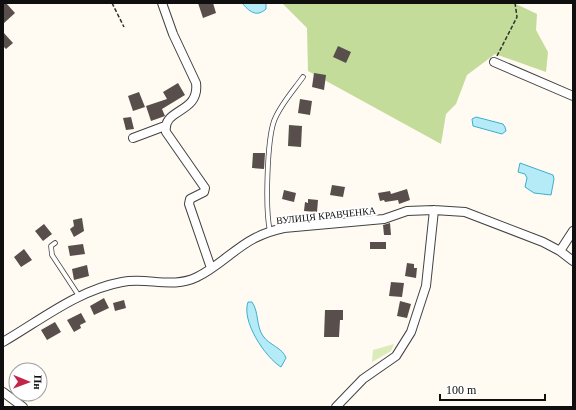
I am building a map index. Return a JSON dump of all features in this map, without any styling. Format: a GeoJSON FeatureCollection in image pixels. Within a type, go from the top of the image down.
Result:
{"type":"FeatureCollection","features":[{"type":"Feature","properties":{"kind":"street"},"geometry":{"type":"LineString","coordinates":[[162,3],[173,34],[196,83],[197,92],[195,100],[168,120],[165,126],[166,132],[205,188],[204,192],[190,199],[189,204],[211,268]]}},
{"type":"Feature","properties":{"kind":"street"},"geometry":{"type":"LineString","coordinates":[[494,62],[573,96]]}},
{"type":"Feature","properties":{"kind":"street"},"geometry":{"type":"LineString","coordinates":[[133,138],[165,126]]}},
{"type":"Feature","properties":{"kind":"street"},"geometry":{"type":"LineString","coordinates":[[336,407],[363,379],[396,356],[411,332],[426,286],[434,210]]}},
{"type":"Feature","properties":{"kind":"street","name":"ВУЛИЦЯ КРАВЧЕНКА"},"geometry":{"type":"LineString","coordinates":[[3,342],[79,297],[103,286],[124,282],[182,283],[198,277],[254,238],[270,231],[304,226],[384,219],[407,212],[434,210],[465,212],[502,225],[560,251],[573,261]]}},
{"type":"Feature","properties":{"kind":"street"},"geometry":{"type":"LineString","coordinates":[[560,251],[573,230]]}},
{"type":"Feature","properties":{"kind":"street"},"geometry":{"type":"LineString","coordinates":[[3,392],[23,407]]}},
{"type":"Feature","properties":{"kind":"lane"},"geometry":{"type":"LineString","coordinates":[[270,231],[267,189],[274,121],[303,77]]}},
{"type":"Feature","properties":{"kind":"lane"},"geometry":{"type":"LineString","coordinates":[[55,243],[52,246],[52,255],[79,297]]}},
{"type":"Feature","properties":{"kind":"path"},"geometry":{"type":"LineString","coordinates":[[112,3],[124,27]]}},
{"type":"Feature","properties":{"kind":"path"},"geometry":{"type":"LineString","coordinates":[[494,62],[517,17],[515,3]]}},
{"type":"Feature","properties":{"kind":"green space"},"geometry":{"type":"Polygon","coordinates":[[[282,3],[514,3],[537,14],[536,30],[548,52],[546,72],[495,54],[467,75],[456,104],[446,114],[441,144],[308,71],[307,28],[282,3]]]}},
{"type":"Feature","properties":{"kind":"green space"},"geometry":{"type":"Polygon","coordinates":[[[394,344],[391,351],[372,362],[373,350],[394,344]]]}},
{"type":"Feature","properties":{"kind":"water"},"geometry":{"type":"Polygon","coordinates":[[[242,3],[266,3],[266,9],[262,12],[256,13],[247,9],[242,3]]]}},
{"type":"Feature","properties":{"kind":"water"},"geometry":{"type":"Polygon","coordinates":[[[476,117],[503,124],[506,131],[502,134],[473,126],[472,119],[476,117]]]}},
{"type":"Feature","properties":{"kind":"water"},"geometry":{"type":"Polygon","coordinates":[[[520,163],[553,175],[554,179],[551,195],[534,193],[525,187],[527,178],[525,174],[518,172],[520,163]]]}},
{"type":"Feature","properties":{"kind":"water"},"geometry":{"type":"Polygon","coordinates":[[[248,302],[252,302],[254,306],[259,328],[263,336],[279,349],[286,358],[281,367],[268,355],[256,338],[248,319],[248,302]]]}},
{"type":"Feature","properties":{"kind":"building"},"geometry":{"type":"Polygon","coordinates":[[[3,3],[6,3],[15,13],[3,24],[3,3]]]}},
{"type":"Feature","properties":{"kind":"building"},"geometry":{"type":"Polygon","coordinates":[[[198,3],[213,3],[216,13],[203,18],[198,3]]]}},
{"type":"Feature","properties":{"kind":"building"},"geometry":{"type":"Polygon","coordinates":[[[3,32],[13,43],[6,49],[3,46],[3,32]]]}},
{"type":"Feature","properties":{"kind":"building"},"geometry":{"type":"Polygon","coordinates":[[[338,46],[351,52],[346,63],[333,57],[338,46]]]}},
{"type":"Feature","properties":{"kind":"building"},"geometry":{"type":"Polygon","coordinates":[[[314,73],[326,75],[324,90],[312,87],[314,73]]]}},
{"type":"Feature","properties":{"kind":"building"},"geometry":{"type":"Polygon","coordinates":[[[178,83],[185,95],[162,109],[165,116],[151,121],[146,106],[167,99],[163,92],[178,83]]]}},
{"type":"Feature","properties":{"kind":"building"},"geometry":{"type":"Polygon","coordinates":[[[139,92],[145,107],[133,111],[128,96],[139,92]]]}},
{"type":"Feature","properties":{"kind":"building"},"geometry":{"type":"Polygon","coordinates":[[[300,99],[312,101],[310,115],[298,113],[300,99]]]}},
{"type":"Feature","properties":{"kind":"building"},"geometry":{"type":"Polygon","coordinates":[[[131,117],[134,129],[126,130],[123,118],[131,117]]]}},
{"type":"Feature","properties":{"kind":"building"},"geometry":{"type":"Polygon","coordinates":[[[289,125],[302,126],[301,147],[288,146],[289,125]]]}},
{"type":"Feature","properties":{"kind":"building"},"geometry":{"type":"Polygon","coordinates":[[[253,153],[265,153],[264,169],[252,168],[253,153]]]}},
{"type":"Feature","properties":{"kind":"building"},"geometry":{"type":"Polygon","coordinates":[[[332,185],[345,187],[343,197],[330,195],[332,185]]]}},
{"type":"Feature","properties":{"kind":"building"},"geometry":{"type":"Polygon","coordinates":[[[407,189],[410,200],[399,204],[398,200],[385,202],[384,200],[380,201],[378,193],[390,191],[391,194],[407,189]]]}},
{"type":"Feature","properties":{"kind":"building"},"geometry":{"type":"Polygon","coordinates":[[[284,190],[296,193],[294,202],[282,199],[284,190]]]}},
{"type":"Feature","properties":{"kind":"building"},"geometry":{"type":"Polygon","coordinates":[[[308,199],[318,200],[317,212],[304,211],[305,202],[308,203],[308,199]]]}},
{"type":"Feature","properties":{"kind":"building"},"geometry":{"type":"Polygon","coordinates":[[[82,218],[84,231],[74,237],[70,229],[74,226],[73,220],[82,218]]]}},
{"type":"Feature","properties":{"kind":"building"},"geometry":{"type":"Polygon","coordinates":[[[390,223],[391,235],[384,235],[383,225],[390,223]]]}},
{"type":"Feature","properties":{"kind":"building"},"geometry":{"type":"Polygon","coordinates":[[[44,224],[52,234],[43,241],[35,231],[44,224]]]}},
{"type":"Feature","properties":{"kind":"building"},"geometry":{"type":"Polygon","coordinates":[[[370,242],[386,242],[386,249],[370,249],[370,242]]]}},
{"type":"Feature","properties":{"kind":"building"},"geometry":{"type":"Polygon","coordinates":[[[83,244],[85,254],[70,256],[68,246],[83,244]]]}},
{"type":"Feature","properties":{"kind":"building"},"geometry":{"type":"Polygon","coordinates":[[[24,249],[32,260],[21,267],[14,257],[24,249]]]}},
{"type":"Feature","properties":{"kind":"building"},"geometry":{"type":"Polygon","coordinates":[[[407,263],[414,264],[414,268],[417,268],[416,278],[405,276],[407,263]]]}},
{"type":"Feature","properties":{"kind":"building"},"geometry":{"type":"Polygon","coordinates":[[[87,265],[89,276],[74,280],[72,269],[87,265]]]}},
{"type":"Feature","properties":{"kind":"building"},"geometry":{"type":"Polygon","coordinates":[[[391,282],[404,283],[402,297],[389,296],[391,282]]]}},
{"type":"Feature","properties":{"kind":"building"},"geometry":{"type":"Polygon","coordinates":[[[104,298],[109,308],[94,315],[90,306],[104,298]]]}},
{"type":"Feature","properties":{"kind":"building"},"geometry":{"type":"Polygon","coordinates":[[[124,300],[126,308],[115,311],[113,303],[124,300]]]}},
{"type":"Feature","properties":{"kind":"building"},"geometry":{"type":"Polygon","coordinates":[[[400,301],[411,304],[407,318],[397,316],[400,301]]]}},
{"type":"Feature","properties":{"kind":"building"},"geometry":{"type":"Polygon","coordinates":[[[325,310],[343,310],[343,320],[340,320],[339,337],[324,337],[325,310]]]}},
{"type":"Feature","properties":{"kind":"building"},"geometry":{"type":"Polygon","coordinates":[[[81,313],[86,322],[80,325],[81,328],[74,332],[67,320],[81,313]]]}},
{"type":"Feature","properties":{"kind":"building"},"geometry":{"type":"Polygon","coordinates":[[[55,322],[61,332],[47,340],[41,330],[55,322]]]}}]}
